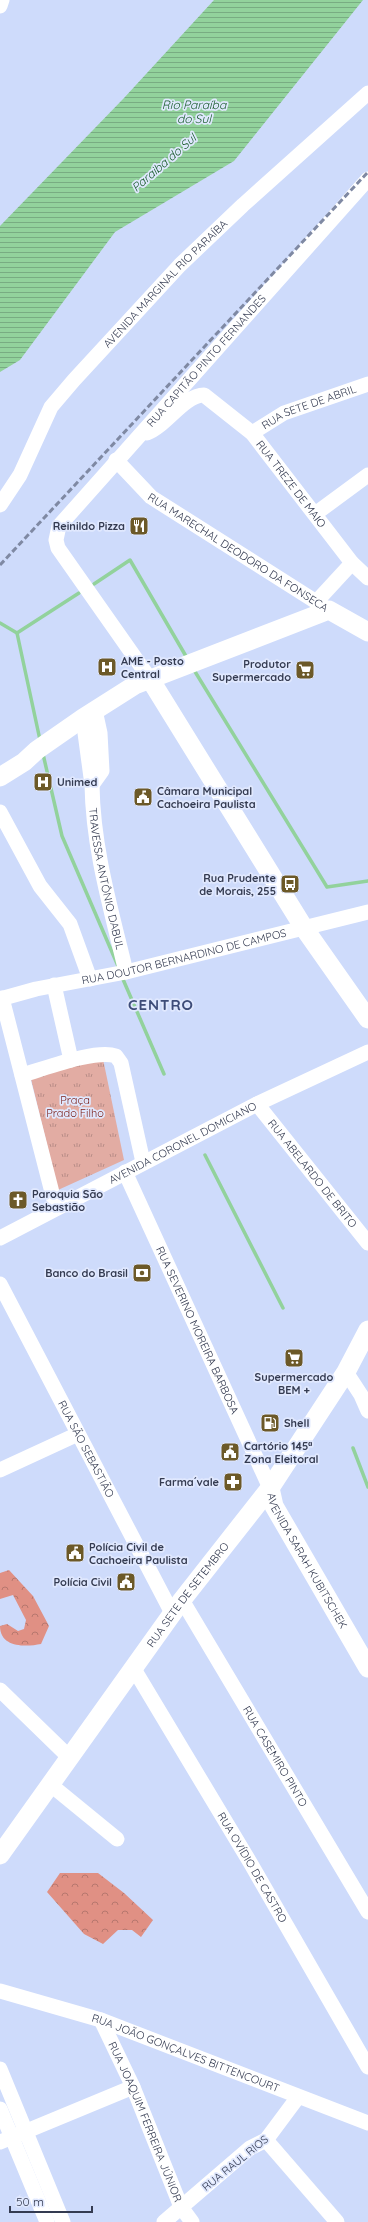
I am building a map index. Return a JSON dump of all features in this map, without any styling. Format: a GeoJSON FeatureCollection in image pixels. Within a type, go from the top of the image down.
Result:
{"type":"FeatureCollection","features":[{"type":"Feature","properties":{"kind":"main road","name":"RUA MARECHAL DEODORO DA FONSECA"},"geometry":{"type":"LineString","coordinates":[[323,606],[368,632]]}},
{"type":"Feature","properties":{"kind":"main road"},"geometry":{"type":"LineString","coordinates":[[0,777],[24,762],[37,750],[89,714],[130,688],[323,606]]}},
{"type":"Feature","properties":{"kind":"main road"},"geometry":{"type":"LineString","coordinates":[[150,679],[304,928],[368,1019]]}},
{"type":"Feature","properties":{"kind":"main road"},"geometry":{"type":"LineString","coordinates":[[0,761],[37,750]]}},
{"type":"Feature","properties":{"kind":"main road","name":"RUA SETE DE SETEMBRO"},"geometry":{"type":"LineString","coordinates":[[0,1855],[134,1669],[177,1606],[270,1488],[346,1372],[368,1330]]}},
{"type":"Feature","properties":{"kind":"main road","name":"AVENIDA SARAH KUBITSCHEK"},"geometry":{"type":"LineString","coordinates":[[270,1488],[346,1617],[368,1668]]}},
{"type":"Feature","properties":{"kind":"main road","name":"AVENIDA SARAH KUBITSCHEK"},"geometry":{"type":"LineString","coordinates":[[346,1617],[368,1644]]}},
{"type":"Feature","properties":{"kind":"street"},"geometry":{"type":"LineString","coordinates":[[0,6],[2,0]]}},
{"type":"Feature","properties":{"kind":"street","name":"AVENIDA MARGINAL RIO PARAÍBA"},"geometry":{"type":"LineString","coordinates":[[0,505],[20,475],[51,407],[74,380],[186,260],[243,205],[368,93]]}},
{"type":"Feature","properties":{"kind":"street","name":"RUA CAPITÃO PINTO FERNANDES"},"geometry":{"type":"LineString","coordinates":[[150,679],[58,548],[56,533],[59,526],[116,460],[368,179]]}},
{"type":"Feature","properties":{"kind":"street","name":"RUA SETE DE ABRIL"},"geometry":{"type":"LineString","coordinates":[[252,433],[284,413],[368,384]]}},
{"type":"Feature","properties":{"kind":"street","name":"RUA TREZE DE MAIO"},"geometry":{"type":"LineString","coordinates":[[138,436],[158,428],[187,402],[196,396],[202,395],[207,398],[252,433],[316,514],[352,563],[368,578]]}},
{"type":"Feature","properties":{"kind":"street","name":"RUA MARECHAL DEODORO DA FONSECA"},"geometry":{"type":"LineString","coordinates":[[116,460],[151,497],[323,606]]}},
{"type":"Feature","properties":{"kind":"street"},"geometry":{"type":"LineString","coordinates":[[316,514],[368,475]]}},
{"type":"Feature","properties":{"kind":"street"},"geometry":{"type":"LineString","coordinates":[[323,606],[352,563]]}},
{"type":"Feature","properties":{"kind":"street","name":"TRAVESSA ANTÔNIO DABUL"},"geometry":{"type":"LineString","coordinates":[[89,714],[93,817],[101,873],[110,901],[126,972]]}},
{"type":"Feature","properties":{"kind":"street"},"geometry":{"type":"LineString","coordinates":[[0,812],[40,886],[70,924],[90,979]]}},
{"type":"Feature","properties":{"kind":"street","name":"RUA DOUTOR BERNARDINO DE CAMPOS"},"geometry":{"type":"LineString","coordinates":[[1,999],[54,985],[126,972],[368,912]]}},
{"type":"Feature","properties":{"kind":"street"},"geometry":{"type":"LineString","coordinates":[[54,985],[71,1060]]}},
{"type":"Feature","properties":{"kind":"street"},"geometry":{"type":"LineString","coordinates":[[1,999],[56,1208]]}},
{"type":"Feature","properties":{"kind":"street","name":"AVENIDA CORONEL DOMICIANO"},"geometry":{"type":"LineString","coordinates":[[0,1238],[143,1162],[257,1104],[368,1052]]}},
{"type":"Feature","properties":{"kind":"street"},"geometry":{"type":"LineString","coordinates":[[22,1075],[71,1060],[103,1054],[110,1054],[119,1059],[143,1162]]}},
{"type":"Feature","properties":{"kind":"street","name":"RUA ABELARDO DE BRITO"},"geometry":{"type":"LineString","coordinates":[[257,1104],[368,1243]]}},
{"type":"Feature","properties":{"kind":"street","name":"RUA SEVERINO MOREIRA BARBOSA"},"geometry":{"type":"LineString","coordinates":[[125,1172],[270,1488]]}},
{"type":"Feature","properties":{"kind":"street","name":"RUA SÃO SEBASTIÃO"},"geometry":{"type":"LineString","coordinates":[[0,1284],[78,1434],[177,1606]]}},
{"type":"Feature","properties":{"kind":"street"},"geometry":{"type":"LineString","coordinates":[[346,1372],[361,1395],[368,1411]]}},
{"type":"Feature","properties":{"kind":"street"},"geometry":{"type":"LineString","coordinates":[[0,1470],[78,1434]]}},
{"type":"Feature","properties":{"kind":"street","name":"RUA CASEMIRO PINTO"},"geometry":{"type":"LineString","coordinates":[[177,1606],[368,1912]]}},
{"type":"Feature","properties":{"kind":"street","name":"RUA OVÍDIO DE CASTRO"},"geometry":{"type":"LineString","coordinates":[[134,1669],[251,1864],[368,2067]]}},
{"type":"Feature","properties":{"kind":"street"},"geometry":{"type":"LineString","coordinates":[[0,1690],[70,1758]]}},
{"type":"Feature","properties":{"kind":"street"},"geometry":{"type":"LineString","coordinates":[[51,1785],[117,1839]]}},
{"type":"Feature","properties":{"kind":"street","name":"RUA JOÃO GONÇALVES BITTENCOURT"},"geometry":{"type":"LineString","coordinates":[[0,1991],[101,2020],[368,2123]]}},
{"type":"Feature","properties":{"kind":"street","name":"RUA JOAQUIM FERREIRA JÚNIOR"},"geometry":{"type":"LineString","coordinates":[[101,2020],[133,2087],[181,2207],[192,2222]]}},
{"type":"Feature","properties":{"kind":"street"},"geometry":{"type":"LineString","coordinates":[[0,2068],[63,2222]]}},
{"type":"Feature","properties":{"kind":"street"},"geometry":{"type":"LineString","coordinates":[[6,2140],[133,2087]]}},
{"type":"Feature","properties":{"kind":"street","name":"RUA RAUL RIOS"},"geometry":{"type":"LineString","coordinates":[[164,2222],[250,2148],[266,2140],[298,2096]]}},
{"type":"Feature","properties":{"kind":"street"},"geometry":{"type":"LineString","coordinates":[[0,2109],[6,2140],[47,2222]]}},
{"type":"Feature","properties":{"kind":"street"},"geometry":{"type":"LineString","coordinates":[[266,2140],[337,2222]]}},
{"type":"Feature","properties":{"kind":"green space","name":"Praça Prado Filho"},"geometry":{"type":"Polygon","coordinates":[[[103,1059],[124,1160],[58,1190],[31,1079],[67,1066],[103,1059]]]}},
{"type":"Feature","properties":{"kind":"green space"},"geometry":{"type":"Polygon","coordinates":[[[9,1570],[33,1596],[49,1626],[41,1644],[28,1646],[15,1644],[4,1639],[1,1633],[0,1626],[7,1624],[18,1631],[24,1629],[26,1620],[13,1595],[0,1599],[0,1573],[9,1570]]]}},
{"type":"Feature","properties":{"kind":"green space"},"geometry":{"type":"Polygon","coordinates":[[[60,1873],[98,1873],[124,1893],[153,1920],[141,1937],[132,1930],[118,1930],[103,1944],[84,1934],[47,1892],[60,1873]]]}},
{"type":"Feature","properties":{"kind":"water","name":"Rio Paraíba do Sul"},"geometry":{"type":"Polygon","coordinates":[[[214,0],[363,0],[234,161],[115,232],[20,360],[0,372],[0,226],[124,98],[214,0]]]}},
{"type":"Feature","properties":{"kind":"waterway"},"geometry":{"type":"LineString","coordinates":[[94,584],[130,560],[187,658]]}},
{"type":"Feature","properties":{"kind":"waterway"},"geometry":{"type":"LineString","coordinates":[[17,633],[79,593]]}},
{"type":"Feature","properties":{"kind":"waterway"},"geometry":{"type":"LineString","coordinates":[[0,623],[17,633],[40,740]]}},
{"type":"Feature","properties":{"kind":"waterway"},"geometry":{"type":"LineString","coordinates":[[194,670],[327,887],[368,881]]}},
{"type":"Feature","properties":{"kind":"waterway"},"geometry":{"type":"LineString","coordinates":[[43,754],[62,836],[118,966]]}},
{"type":"Feature","properties":{"kind":"waterway"},"geometry":{"type":"LineString","coordinates":[[122,977],[164,1074]]}},
{"type":"Feature","properties":{"kind":"waterway"},"geometry":{"type":"LineString","coordinates":[[205,1155],[283,1308]]}},
{"type":"Feature","properties":{"kind":"waterway"},"geometry":{"type":"LineString","coordinates":[[353,1448],[368,1487]]}},
{"type":"Feature","properties":{"kind":"railway"},"geometry":{"type":"LineString","coordinates":[[0,565],[368,172]]}},
{"type":"Feature","properties":{"kind":"place","name":"Reinildo Pizza"},"geometry":{"type":"Point","coordinates":[139,526]}},
{"type":"Feature","properties":{"kind":"place","name":"AME - Posto Central"},"geometry":{"type":"Point","coordinates":[107,667]}},
{"type":"Feature","properties":{"kind":"place","name":"Produtor Supermercado"},"geometry":{"type":"Point","coordinates":[305,670]}},
{"type":"Feature","properties":{"kind":"place","name":"Unimed"},"geometry":{"type":"Point","coordinates":[43,782]}},
{"type":"Feature","properties":{"kind":"place","name":"Câmara Municipal Cachoeira Paulista"},"geometry":{"type":"Point","coordinates":[143,797]}},
{"type":"Feature","properties":{"kind":"place","name":"Rua Prudente de Morais, 255"},"geometry":{"type":"Point","coordinates":[290,884]}},
{"type":"Feature","properties":{"kind":"place","name":"Paroquia São Sebastião"},"geometry":{"type":"Point","coordinates":[18,1200]}},
{"type":"Feature","properties":{"kind":"place","name":"Banco do Brasil"},"geometry":{"type":"Point","coordinates":[142,1273]}},
{"type":"Feature","properties":{"kind":"place","name":"Supermercado BEM +"},"geometry":{"type":"Point","coordinates":[294,1358]}},
{"type":"Feature","properties":{"kind":"place","name":"Shell"},"geometry":{"type":"Point","coordinates":[270,1423]}},
{"type":"Feature","properties":{"kind":"place","name":"Cartório 145ª Zona Eleitoral"},"geometry":{"type":"Point","coordinates":[230,1452]}},
{"type":"Feature","properties":{"kind":"place","name":"Farma´vale"},"geometry":{"type":"Point","coordinates":[233,1482]}},
{"type":"Feature","properties":{"kind":"place","name":"Polícia Civil de Cachoeira Paulista"},"geometry":{"type":"Point","coordinates":[75,1553]}},
{"type":"Feature","properties":{"kind":"place","name":"Polícia Civil"},"geometry":{"type":"Point","coordinates":[126,1582]}},
{"type":"Feature","properties":{"kind":"district","name":"CENTRO"},"geometry":{"type":"Point","coordinates":[161,1005]}},
{"type":"Feature","properties":{"kind":"water label","name":"Paraiba do Sul"},"geometry":{"type":"Point","coordinates":[164,163]}}]}
